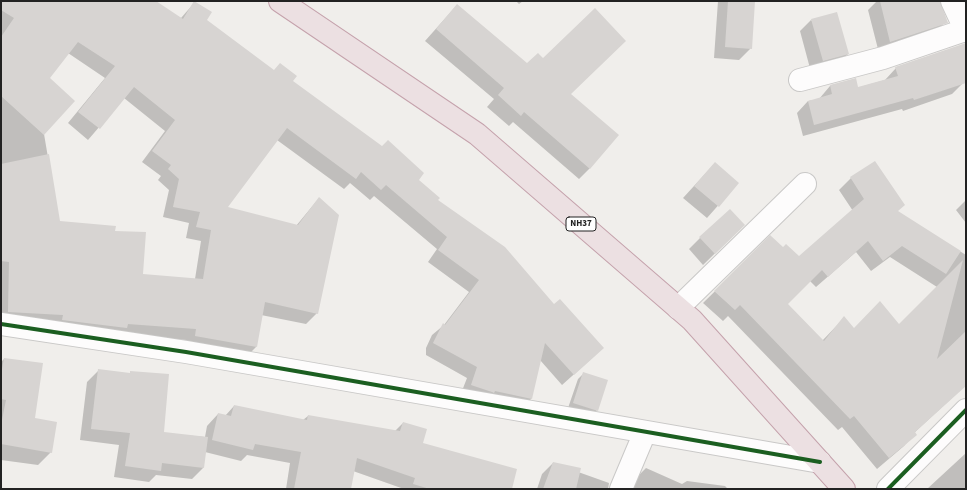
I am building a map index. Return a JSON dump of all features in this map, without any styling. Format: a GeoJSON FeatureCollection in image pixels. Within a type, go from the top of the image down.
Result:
{"type":"FeatureCollection","features":[{"type":"Feature","properties":{"kind":"highway","name":"NH37"},"geometry":{"type":"LineString","coordinates":[[280,1],[477,134],[692,320],[844,489]]}},
{"type":"Feature","properties":{"kind":"street"},"geometry":{"type":"LineString","coordinates":[[800,80],[883,58],[965,30],[952,1]]}},
{"type":"Feature","properties":{"kind":"street"},"geometry":{"type":"LineString","coordinates":[[678,308],[805,184]]}},
{"type":"Feature","properties":{"kind":"street"},"geometry":{"type":"LineString","coordinates":[[1,324],[186,352],[820,462]]}},
{"type":"Feature","properties":{"kind":"street"},"geometry":{"type":"LineString","coordinates":[[888,489],[966,410]]}},
{"type":"Feature","properties":{"kind":"street"},"geometry":{"type":"LineString","coordinates":[[621,489],[646,432]]}},
{"type":"Feature","properties":{"kind":"building"},"geometry":{"type":"Polygon","coordinates":[[[1,1],[156,1],[183,19],[194,1],[212,12],[207,20],[274,70],[280,63],[297,76],[293,81],[382,146],[388,140],[424,173],[419,180],[440,198],[438,200],[505,247],[554,304],[560,299],[604,348],[574,375],[545,343],[532,399],[495,391],[494,393],[471,385],[477,367],[433,343],[443,323],[445,325],[479,280],[438,250],[447,237],[386,185],[381,190],[361,172],[356,179],[287,128],[228,207],[298,225],[319,197],[339,215],[318,314],[265,302],[257,347],[195,336],[196,329],[128,324],[127,328],[62,320],[63,315],[8,312],[9,262],[1,261],[1,164],[49,154],[60,221],[116,226],[115,231],[146,232],[143,274],[203,279],[211,230],[196,227],[200,212],[173,207],[179,179],[168,169],[171,165],[152,151],[175,120],[134,87],[100,129],[78,112],[115,66],[78,42],[50,78],[75,101],[44,135],[1,96],[1,37],[14,18],[1,10],[1,1]]]}},
{"type":"Feature","properties":{"kind":"building"},"geometry":{"type":"Polygon","coordinates":[[[728,1],[755,1],[752,49],[725,47],[728,1]]]}},
{"type":"Feature","properties":{"kind":"building"},"geometry":{"type":"Polygon","coordinates":[[[880,1],[940,1],[948,23],[890,42],[880,1]]]}},
{"type":"Feature","properties":{"kind":"building"},"geometry":{"type":"Polygon","coordinates":[[[457,4],[527,63],[538,53],[543,58],[595,8],[626,41],[571,94],[619,135],[590,169],[524,112],[521,116],[498,95],[504,88],[436,29],[457,4]]]}},
{"type":"Feature","properties":{"kind":"building"},"geometry":{"type":"Polygon","coordinates":[[[837,12],[849,54],[823,61],[811,19],[837,12]]]}},
{"type":"Feature","properties":{"kind":"building"},"geometry":{"type":"Polygon","coordinates":[[[966,43],[966,83],[914,100],[913,98],[814,125],[808,101],[832,94],[830,85],[856,78],[858,87],[898,76],[895,67],[966,43]]]}},
{"type":"Feature","properties":{"kind":"building"},"geometry":{"type":"Polygon","coordinates":[[[875,161],[905,205],[898,211],[961,251],[946,274],[902,246],[883,261],[868,241],[828,277],[822,270],[788,304],[824,341],[844,316],[854,328],[880,301],[899,324],[963,260],[937,359],[966,331],[966,386],[915,432],[917,435],[889,458],[854,416],[850,419],[740,305],[735,310],[714,291],[770,235],[783,247],[786,244],[799,256],[864,199],[850,177],[875,161]]]}},
{"type":"Feature","properties":{"kind":"building"},"geometry":{"type":"Polygon","coordinates":[[[715,162],[739,183],[719,207],[694,186],[715,162]]]}},
{"type":"Feature","properties":{"kind":"building"},"geometry":{"type":"Polygon","coordinates":[[[730,209],[745,225],[715,254],[699,237],[730,209]]]}},
{"type":"Feature","properties":{"kind":"building"},"geometry":{"type":"Polygon","coordinates":[[[4,358],[43,363],[35,418],[57,422],[52,453],[1,444],[1,425],[6,400],[1,399],[1,375],[4,358]]]}},
{"type":"Feature","properties":{"kind":"building"},"geometry":{"type":"Polygon","coordinates":[[[98,369],[130,373],[130,371],[169,374],[164,432],[208,437],[204,468],[162,463],[161,471],[125,466],[130,433],[91,429],[98,369]]]}},
{"type":"Feature","properties":{"kind":"building"},"geometry":{"type":"Polygon","coordinates":[[[583,372],[608,380],[598,411],[573,403],[583,372]]]}},
{"type":"Feature","properties":{"kind":"building"},"geometry":{"type":"Polygon","coordinates":[[[234,405],[307,420],[308,415],[400,431],[403,422],[427,429],[423,443],[517,469],[512,489],[430,489],[413,484],[415,478],[357,458],[351,489],[294,489],[301,452],[255,444],[253,450],[212,440],[218,413],[231,416],[234,405]]]}},
{"type":"Feature","properties":{"kind":"building"},"geometry":{"type":"Polygon","coordinates":[[[553,462],[581,468],[576,489],[543,489],[553,462]]]}},
{"type":"Feature","properties":{"kind":"cycle path"},"geometry":{"type":"LineString","coordinates":[[1,324],[186,352],[820,462]]}},
{"type":"Feature","properties":{"kind":"cycle path"},"geometry":{"type":"LineString","coordinates":[[888,489],[966,410]]}}]}
